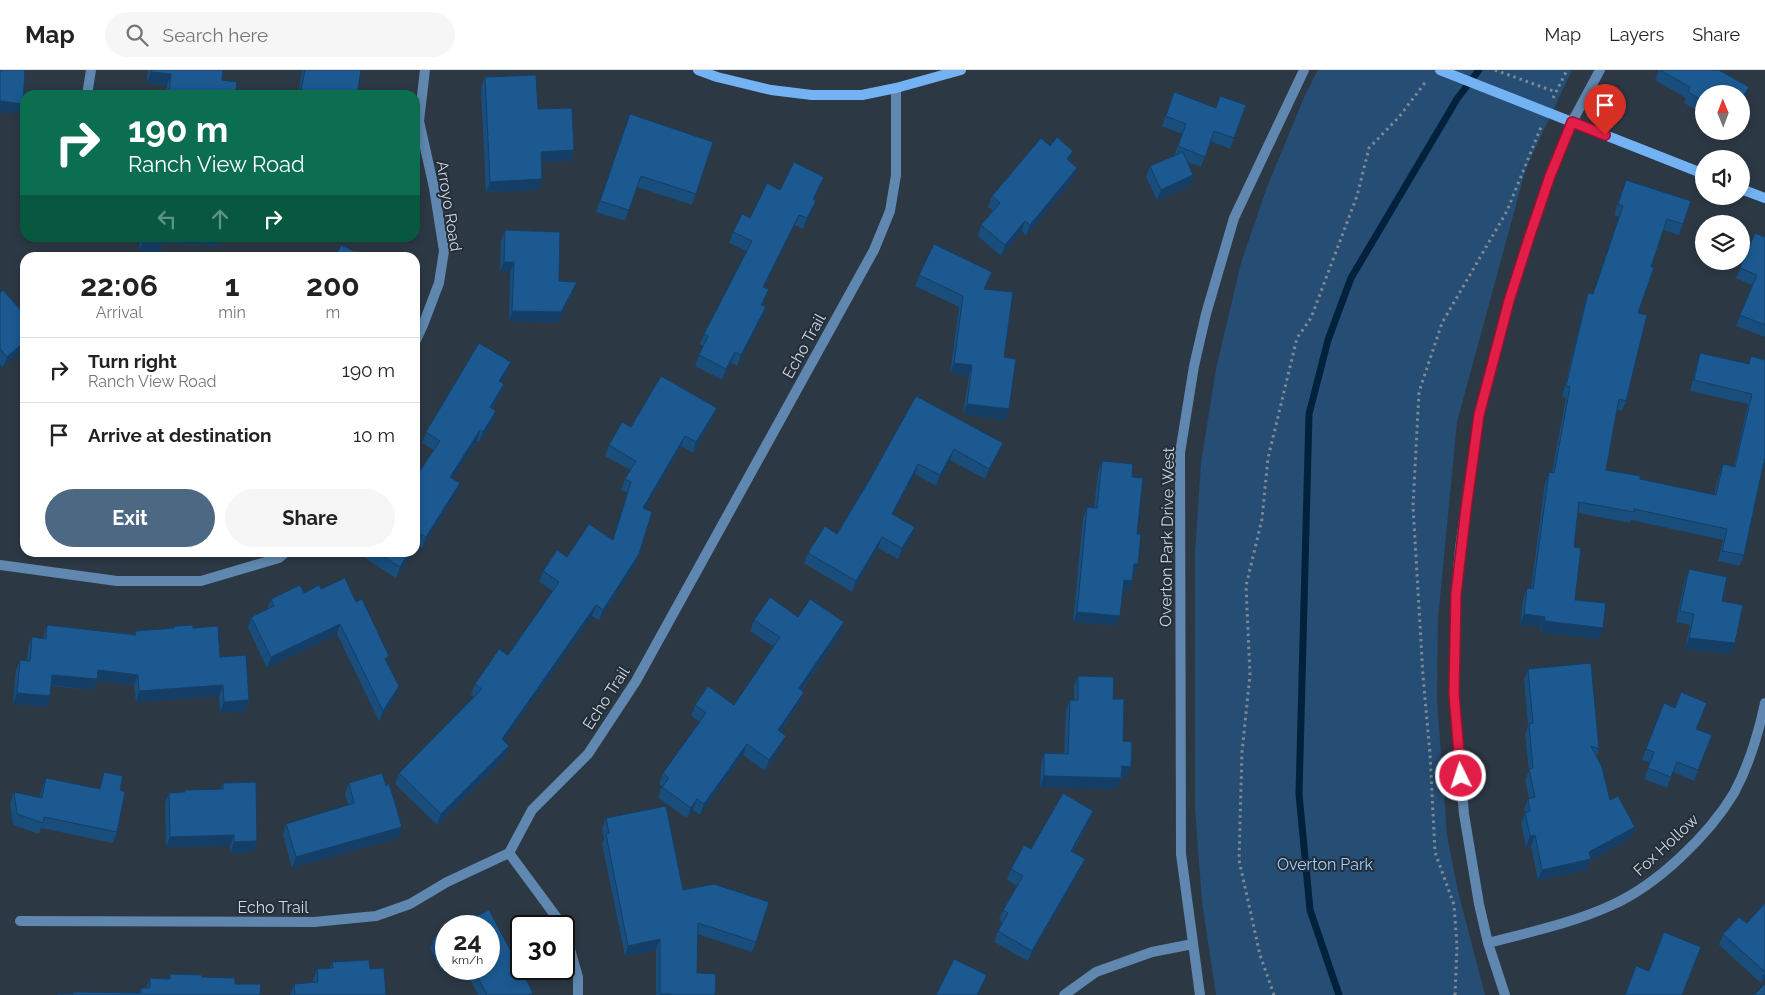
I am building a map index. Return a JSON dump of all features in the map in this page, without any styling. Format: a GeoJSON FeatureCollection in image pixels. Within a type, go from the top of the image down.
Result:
{"type":"FeatureCollection","features":[{"type":"Feature","properties":{"kind":"street"},"geometry":{"type":"LineString","coordinates":[[88,90],[91,70]]}},
{"type":"Feature","properties":{"kind":"street","name":"Arroyo Road"},"geometry":{"type":"LineString","coordinates":[[420,112],[425,70]]}},
{"type":"Feature","properties":{"kind":"street"},"geometry":{"type":"LineString","coordinates":[[698,70],[717,77],[771,90],[812,95],[862,95],[896,88],[961,70]]}},
{"type":"Feature","properties":{"kind":"street","name":"Overton Park Drive West"},"geometry":{"type":"LineString","coordinates":[[1200,995],[1182,854],[1180,453],[1194,366],[1206,314],[1234,218],[1304,70]]}},
{"type":"Feature","properties":{"kind":"street"},"geometry":{"type":"LineString","coordinates":[[1440,70],[1695,170]]}},
{"type":"Feature","properties":{"kind":"street"},"geometry":{"type":"LineString","coordinates":[[1505,995],[1488,943],[1479,904],[1464,814],[1455,703],[1454,643],[1459,567],[1479,415],[1509,301],[1550,176],[1572,122],[1600,70]]}},
{"type":"Feature","properties":{"kind":"street","name":"Echo Trail"},"geometry":{"type":"LineString","coordinates":[[20,921],[314,922],[376,916],[410,904],[448,882],[509,853],[532,810],[588,754],[636,681],[874,250],[890,211],[896,175],[896,88]]}},
{"type":"Feature","properties":{"kind":"street","name":"Arroyo Road"},"geometry":{"type":"LineString","coordinates":[[420,125],[434,188],[444,251],[439,283],[420,331]]}},
{"type":"Feature","properties":{"kind":"street"},"geometry":{"type":"LineString","coordinates":[[1750,192],[1765,198]]}},
{"type":"Feature","properties":{"kind":"street"},"geometry":{"type":"LineString","coordinates":[[0,565],[117,581],[201,581],[280,557]]}},
{"type":"Feature","properties":{"kind":"street","name":"Fox Hollow"},"geometry":{"type":"LineString","coordinates":[[1488,943],[1555,925],[1613,905],[1663,874],[1722,812],[1735,790],[1745,767],[1765,703]]}},
{"type":"Feature","properties":{"kind":"street"},"geometry":{"type":"LineString","coordinates":[[509,853],[554,915]]}},
{"type":"Feature","properties":{"kind":"street"},"geometry":{"type":"LineString","coordinates":[[1064,995],[1096,972],[1152,952],[1193,944]]}},
{"type":"Feature","properties":{"kind":"street"},"geometry":{"type":"LineString","coordinates":[[575,967],[578,977],[578,995]]}},
{"type":"Feature","properties":{"kind":"path"},"geometry":{"type":"LineString","coordinates":[[1496,70],[1556,92]]}},
{"type":"Feature","properties":{"kind":"path"},"geometry":{"type":"LineString","coordinates":[[1274,995],[1260,956],[1239,860],[1242,752],[1250,675],[1246,586],[1262,519],[1268,458],[1297,338],[1311,318],[1357,196],[1369,148],[1400,117],[1423,86]]}},
{"type":"Feature","properties":{"kind":"green space","name":"Overton Park"},"geometry":{"type":"Polygon","coordinates":[[[1318,70],[1572,70],[1526,168],[1457,422],[1438,619],[1437,700],[1447,835],[1458,891],[1485,995],[1216,995],[1202,902],[1195,809],[1195,553],[1201,463],[1216,369],[1241,263],[1267,187],[1305,95],[1318,70]]]}},
{"type":"Feature","properties":{"kind":"building"},"geometry":{"type":"Polygon","coordinates":[[[0,70],[25,70],[24,90],[20,90],[20,104],[0,101],[0,70]]]}},
{"type":"Feature","properties":{"kind":"building"},"geometry":{"type":"Polygon","coordinates":[[[151,70],[223,70],[222,80],[237,82],[236,90],[169,90],[171,74],[151,72],[151,70]]]}},
{"type":"Feature","properties":{"kind":"building"},"geometry":{"type":"Polygon","coordinates":[[[305,70],[361,70],[358,90],[301,90],[305,70]]]}},
{"type":"Feature","properties":{"kind":"building"},"geometry":{"type":"Polygon","coordinates":[[[1660,70],[1719,70],[1745,85],[1695,85],[1695,96],[1688,92],[1690,87],[1660,70]]]}},
{"type":"Feature","properties":{"kind":"building"},"geometry":{"type":"Polygon","coordinates":[[[536,75],[538,109],[572,108],[574,150],[541,152],[542,179],[490,182],[485,77],[536,75]]]}},
{"type":"Feature","properties":{"kind":"building"},"geometry":{"type":"Polygon","coordinates":[[[1174,92],[1216,108],[1220,96],[1246,105],[1234,138],[1214,131],[1205,157],[1178,146],[1186,124],[1166,116],[1174,92]]]}},
{"type":"Feature","properties":{"kind":"building"},"geometry":{"type":"Polygon","coordinates":[[[630,114],[713,142],[696,194],[641,176],[629,210],[600,201],[630,114]]]}},
{"type":"Feature","properties":{"kind":"building"},"geometry":{"type":"Polygon","coordinates":[[[1057,137],[1073,151],[1067,159],[1077,168],[1030,225],[1025,221],[1005,245],[981,225],[1000,203],[992,196],[1041,138],[1050,146],[1057,137]]]}},
{"type":"Feature","properties":{"kind":"building"},"geometry":{"type":"Polygon","coordinates":[[[1183,152],[1193,175],[1161,190],[1150,166],[1183,152]]]}},
{"type":"Feature","properties":{"kind":"building"},"geometry":{"type":"Polygon","coordinates":[[[794,162],[824,177],[813,199],[816,201],[807,218],[799,215],[763,287],[769,289],[761,305],[766,307],[741,355],[735,352],[726,369],[699,355],[708,336],[704,334],[752,241],[733,232],[742,214],[750,218],[767,183],[780,190],[794,162]]]}},
{"type":"Feature","properties":{"kind":"building"},"geometry":{"type":"Polygon","coordinates":[[[1626,180],[1691,201],[1683,224],[1667,219],[1651,267],[1654,267],[1638,313],[1647,315],[1626,401],[1619,399],[1606,470],[1640,476],[1640,479],[1716,495],[1723,464],[1735,467],[1752,394],[1694,380],[1700,353],[1749,364],[1751,356],[1765,360],[1765,457],[1744,555],[1722,551],[1727,529],[1634,509],[1634,512],[1579,502],[1574,547],[1581,548],[1575,600],[1606,603],[1603,628],[1544,621],[1545,617],[1524,614],[1527,588],[1533,589],[1549,472],[1554,473],[1570,387],[1566,386],[1588,293],[1593,294],[1623,206],[1618,204],[1626,180]]]}},
{"type":"Feature","properties":{"kind":"building"},"geometry":{"type":"Polygon","coordinates":[[[505,230],[560,232],[559,281],[577,282],[561,312],[512,311],[514,262],[504,262],[505,230]]]}},
{"type":"Feature","properties":{"kind":"building"},"geometry":{"type":"Polygon","coordinates":[[[1755,233],[1765,237],[1765,325],[1740,315],[1757,275],[1745,270],[1750,270],[1750,245],[1755,233]]]}},
{"type":"Feature","properties":{"kind":"building"},"geometry":{"type":"Polygon","coordinates":[[[934,244],[992,272],[984,289],[1013,292],[1004,357],[1016,359],[1009,409],[967,404],[972,365],[954,363],[963,296],[919,275],[934,244]]]}},
{"type":"Feature","properties":{"kind":"building"},"geometry":{"type":"Polygon","coordinates":[[[341,245],[356,252],[338,252],[341,245]]]}},
{"type":"Feature","properties":{"kind":"building"},"geometry":{"type":"Polygon","coordinates":[[[3,290],[20,309],[20,345],[7,357],[0,349],[1,292],[3,290]]]}},
{"type":"Feature","properties":{"kind":"building"},"geometry":{"type":"Polygon","coordinates":[[[479,343],[511,362],[499,381],[504,384],[490,407],[496,411],[483,432],[480,430],[450,477],[460,483],[426,537],[421,534],[420,536],[420,471],[440,441],[426,432],[479,343]]]}},
{"type":"Feature","properties":{"kind":"building"},"geometry":{"type":"Polygon","coordinates":[[[661,376],[717,408],[696,442],[685,436],[643,508],[652,512],[639,554],[603,610],[596,605],[502,739],[509,746],[441,814],[399,773],[482,689],[475,684],[499,649],[508,655],[559,582],[543,571],[557,550],[567,557],[589,524],[613,540],[631,482],[625,479],[636,461],[609,445],[622,422],[631,427],[661,376]]]}},
{"type":"Feature","properties":{"kind":"building"},"geometry":{"type":"Polygon","coordinates":[[[916,396],[1003,443],[989,469],[954,449],[940,475],[918,464],[892,514],[915,527],[902,548],[882,537],[856,581],[808,553],[825,526],[837,534],[916,396]]]}},
{"type":"Feature","properties":{"kind":"building"},"geometry":{"type":"Polygon","coordinates":[[[1102,461],[1133,464],[1132,477],[1143,478],[1137,534],[1141,534],[1138,564],[1134,564],[1132,581],[1124,580],[1120,616],[1077,612],[1087,507],[1097,508],[1102,461]]]}},
{"type":"Feature","properties":{"kind":"building"},"geometry":{"type":"Polygon","coordinates":[[[384,557],[406,557],[400,567],[384,557]]]}},
{"type":"Feature","properties":{"kind":"building"},"geometry":{"type":"Polygon","coordinates":[[[1689,569],[1727,577],[1722,601],[1743,605],[1735,643],[1689,638],[1694,614],[1680,611],[1689,569]]]}},
{"type":"Feature","properties":{"kind":"building"},"geometry":{"type":"Polygon","coordinates":[[[345,578],[356,602],[362,599],[389,656],[385,659],[399,686],[383,711],[340,624],[271,657],[251,617],[274,606],[271,599],[300,585],[304,593],[319,585],[321,589],[345,578]]]}},
{"type":"Feature","properties":{"kind":"building"},"geometry":{"type":"Polygon","coordinates":[[[770,597],[798,617],[810,599],[844,622],[799,688],[804,692],[778,730],[786,736],[769,760],[747,744],[704,804],[697,799],[691,808],[662,787],[669,778],[663,773],[706,713],[695,705],[708,686],[734,705],[780,637],[754,620],[770,597]]]}},
{"type":"Feature","properties":{"kind":"building"},"geometry":{"type":"Polygon","coordinates":[[[47,625],[136,635],[135,631],[174,628],[174,626],[193,625],[193,628],[218,626],[220,657],[246,655],[249,700],[224,702],[223,685],[139,691],[138,675],[98,670],[97,679],[52,675],[50,696],[17,693],[20,660],[30,661],[32,637],[46,639],[47,625]]]}},
{"type":"Feature","properties":{"kind":"building"},"geometry":{"type":"Polygon","coordinates":[[[1591,663],[1599,749],[1591,746],[1602,767],[1610,800],[1618,796],[1635,827],[1589,852],[1591,859],[1542,870],[1535,835],[1530,836],[1525,813],[1530,811],[1528,799],[1535,797],[1529,769],[1533,768],[1529,724],[1533,723],[1528,669],[1591,663]]]}},
{"type":"Feature","properties":{"kind":"building"},"geometry":{"type":"Polygon","coordinates":[[[1078,676],[1114,677],[1113,699],[1124,699],[1123,741],[1132,742],[1131,767],[1122,766],[1121,778],[1044,776],[1044,753],[1068,754],[1070,700],[1078,700],[1078,676]]]}},
{"type":"Feature","properties":{"kind":"building"},"geometry":{"type":"Polygon","coordinates":[[[1681,692],[1707,703],[1696,729],[1712,735],[1698,770],[1677,762],[1671,777],[1648,768],[1654,752],[1646,749],[1664,703],[1675,708],[1681,692]]]}},
{"type":"Feature","properties":{"kind":"building"},"geometry":{"type":"Polygon","coordinates":[[[104,772],[123,776],[120,790],[125,792],[117,832],[44,817],[43,823],[17,814],[14,792],[42,798],[46,778],[100,789],[104,772]]]}},
{"type":"Feature","properties":{"kind":"building"},"geometry":{"type":"Polygon","coordinates":[[[382,773],[386,786],[389,783],[402,827],[296,857],[286,824],[354,803],[349,783],[382,773]]]}},
{"type":"Feature","properties":{"kind":"building"},"geometry":{"type":"Polygon","coordinates":[[[256,782],[257,841],[234,842],[234,835],[170,837],[169,793],[185,792],[185,790],[223,789],[223,783],[256,782]]]}},
{"type":"Feature","properties":{"kind":"building"},"geometry":{"type":"Polygon","coordinates":[[[1063,793],[1093,811],[1071,851],[1085,859],[1032,951],[998,931],[1008,913],[1003,910],[1023,876],[1011,869],[1024,845],[1031,849],[1063,793]]]}},
{"type":"Feature","properties":{"kind":"building"},"geometry":{"type":"Polygon","coordinates":[[[666,806],[683,890],[714,884],[769,902],[756,942],[698,923],[697,973],[716,974],[715,995],[660,994],[660,939],[628,946],[606,834],[609,833],[606,818],[666,806]]]}},
{"type":"Feature","properties":{"kind":"building"},"geometry":{"type":"Polygon","coordinates":[[[1765,903],[1765,972],[1723,934],[1739,917],[1747,923],[1765,903]]]}},
{"type":"Feature","properties":{"kind":"building"},"geometry":{"type":"Polygon","coordinates":[[[489,910],[492,915],[479,915],[489,910]]]}},
{"type":"Feature","properties":{"kind":"building"},"geometry":{"type":"Polygon","coordinates":[[[500,930],[510,949],[510,980],[526,980],[533,993],[528,995],[487,995],[480,980],[500,980],[500,930]]]}},
{"type":"Feature","properties":{"kind":"building"},"geometry":{"type":"Polygon","coordinates":[[[1664,932],[1701,947],[1682,995],[1625,995],[1636,966],[1649,971],[1664,932]]]}},
{"type":"Feature","properties":{"kind":"building"},"geometry":{"type":"Polygon","coordinates":[[[954,959],[987,975],[977,995],[936,995],[954,959]]]}},
{"type":"Feature","properties":{"kind":"building"},"geometry":{"type":"Polygon","coordinates":[[[369,960],[370,969],[384,968],[386,995],[295,995],[294,984],[318,982],[317,969],[333,968],[332,962],[369,960]]]}},
{"type":"Feature","properties":{"kind":"building"},"geometry":{"type":"Polygon","coordinates":[[[170,974],[235,978],[235,984],[261,984],[260,995],[57,995],[73,994],[73,992],[141,993],[141,988],[150,988],[150,978],[170,979],[170,974]]]}},
{"type":"Feature","properties":{"kind":"building"},"geometry":{"type":"Polygon","coordinates":[[[1765,984],[1765,995],[1754,995],[1765,984]]]}},
{"type":"Feature","properties":{"kind":"waterway"},"geometry":{"type":"LineString","coordinates":[[1339,995],[1310,910],[1299,794],[1309,414],[1328,340],[1351,278],[1457,99],[1479,70]]}},
{"type":"Feature","properties":{"kind":"route"},"geometry":{"type":"LineString","coordinates":[[1461,776],[1454,694],[1456,594],[1460,548],[1479,415],[1509,301],[1550,176],[1572,122],[1605,135]]}}]}
